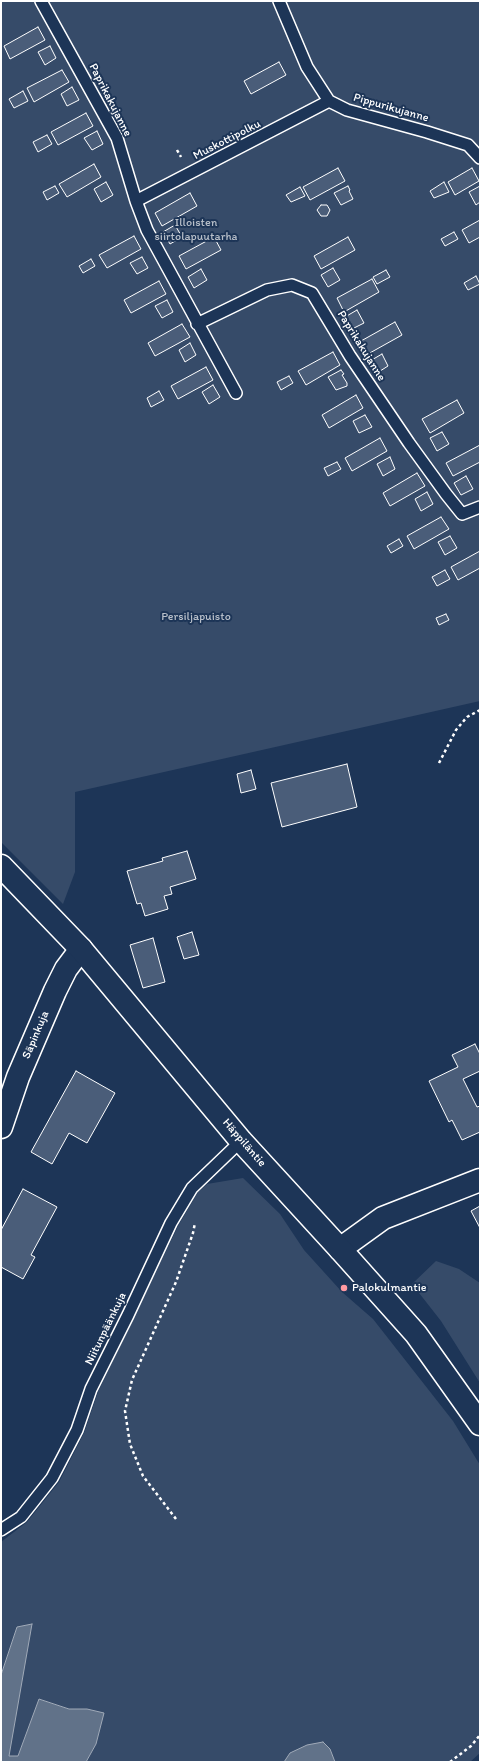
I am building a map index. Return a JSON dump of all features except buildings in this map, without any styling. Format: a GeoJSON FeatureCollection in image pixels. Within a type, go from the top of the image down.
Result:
{"type":"FeatureCollection","features":[{"type":"Feature","properties":{"kind":"street","name":"Häppiläntie"},"geometry":{"type":"LineString","coordinates":[[1,866],[80,949],[241,1141],[416,1334],[480,1424]]}},
{"type":"Feature","properties":{"kind":"street","name":"Säpinkuja"},"geometry":{"type":"LineString","coordinates":[[1,1127],[18,1077],[55,991],[66,969],[80,949]]}},
{"type":"Feature","properties":{"kind":"street"},"geometry":{"type":"LineString","coordinates":[[340,1249],[383,1218],[480,1180]]}},
{"type":"Feature","properties":{"kind":"lane","name":"Paprikakujanne"},"geometry":{"type":"LineString","coordinates":[[41,1],[117,138],[136,202],[147,230],[236,394]]}},
{"type":"Feature","properties":{"kind":"lane"},"geometry":{"type":"LineString","coordinates":[[279,1],[307,67],[329,101]]}},
{"type":"Feature","properties":{"kind":"lane","name":"Muskottipolku"},"geometry":{"type":"LineString","coordinates":[[136,202],[329,101]]}},
{"type":"Feature","properties":{"kind":"lane","name":"Pippurikujanne"},"geometry":{"type":"LineString","coordinates":[[329,101],[347,110],[468,145],[480,158]]}},
{"type":"Feature","properties":{"kind":"lane","name":"Paprikakujanne"},"geometry":{"type":"LineString","coordinates":[[197,324],[267,290],[292,285],[312,292],[350,356],[409,443],[462,514],[480,507]]}},
{"type":"Feature","properties":{"kind":"lane","name":"Niitunpäänkuja"},"geometry":{"type":"LineString","coordinates":[[1,1530],[21,1517],[52,1478],[77,1430],[91,1389],[128,1315],[171,1223],[192,1188],[241,1141]]}},
{"type":"Feature","properties":{"kind":"path"},"geometry":{"type":"LineString","coordinates":[[439,763],[456,730],[467,717],[480,710]]}},
{"type":"Feature","properties":{"kind":"path"},"geometry":{"type":"LineString","coordinates":[[176,1519],[143,1476],[130,1444],[125,1411],[132,1380],[176,1282],[193,1233],[196,1218]]}},
{"type":"Feature","properties":{"kind":"path"},"geometry":{"type":"LineString","coordinates":[[450,1762],[471,1746],[480,1735]]}},
{"type":"Feature","properties":{"kind":"green space","name":"Illoisten siirtolapuutarha"},"geometry":{"type":"Polygon","coordinates":[[[1,1],[480,1],[480,701],[75,792],[75,872],[63,904],[1,842],[1,1]]]}},
{"type":"Feature","properties":{"kind":"green space"},"geometry":{"type":"Polygon","coordinates":[[[243,1178],[280,1214],[304,1250],[342,1292],[373,1319],[453,1421],[480,1465],[480,1753],[470,1762],[335,1762],[330,1749],[290,1753],[284,1762],[86,1762],[96,1744],[87,1709],[70,1709],[40,1699],[18,1756],[8,1756],[17,1627],[1,1675],[1,1542],[27,1522],[59,1482],[84,1433],[98,1392],[178,1226],[198,1192],[207,1184],[243,1178]]]}},
{"type":"Feature","properties":{"kind":"green space"},"geometry":{"type":"Polygon","coordinates":[[[436,1261],[459,1269],[480,1283],[480,1383],[441,1321],[412,1284],[436,1261]]]}},
{"type":"Feature","properties":{"kind":"shaded area"},"geometry":{"type":"Polygon","coordinates":[[[32,1624],[9,1756],[18,1756],[39,1699],[69,1709],[87,1709],[104,1713],[96,1744],[86,1762],[1,1762],[1,1675],[17,1627],[32,1624]]]}},
{"type":"Feature","properties":{"kind":"shaded area"},"geometry":{"type":"Polygon","coordinates":[[[323,1742],[330,1749],[335,1762],[284,1762],[290,1753],[307,1745],[323,1742]]]}},
{"type":"Feature","properties":{"kind":"place","name":"Palokulmantie"},"geometry":{"type":"Point","coordinates":[344,1288]}},
{"type":"Feature","properties":{"kind":"park label","name":"Persiljapuisto"},"geometry":{"type":"Point","coordinates":[196,617]}}]}
